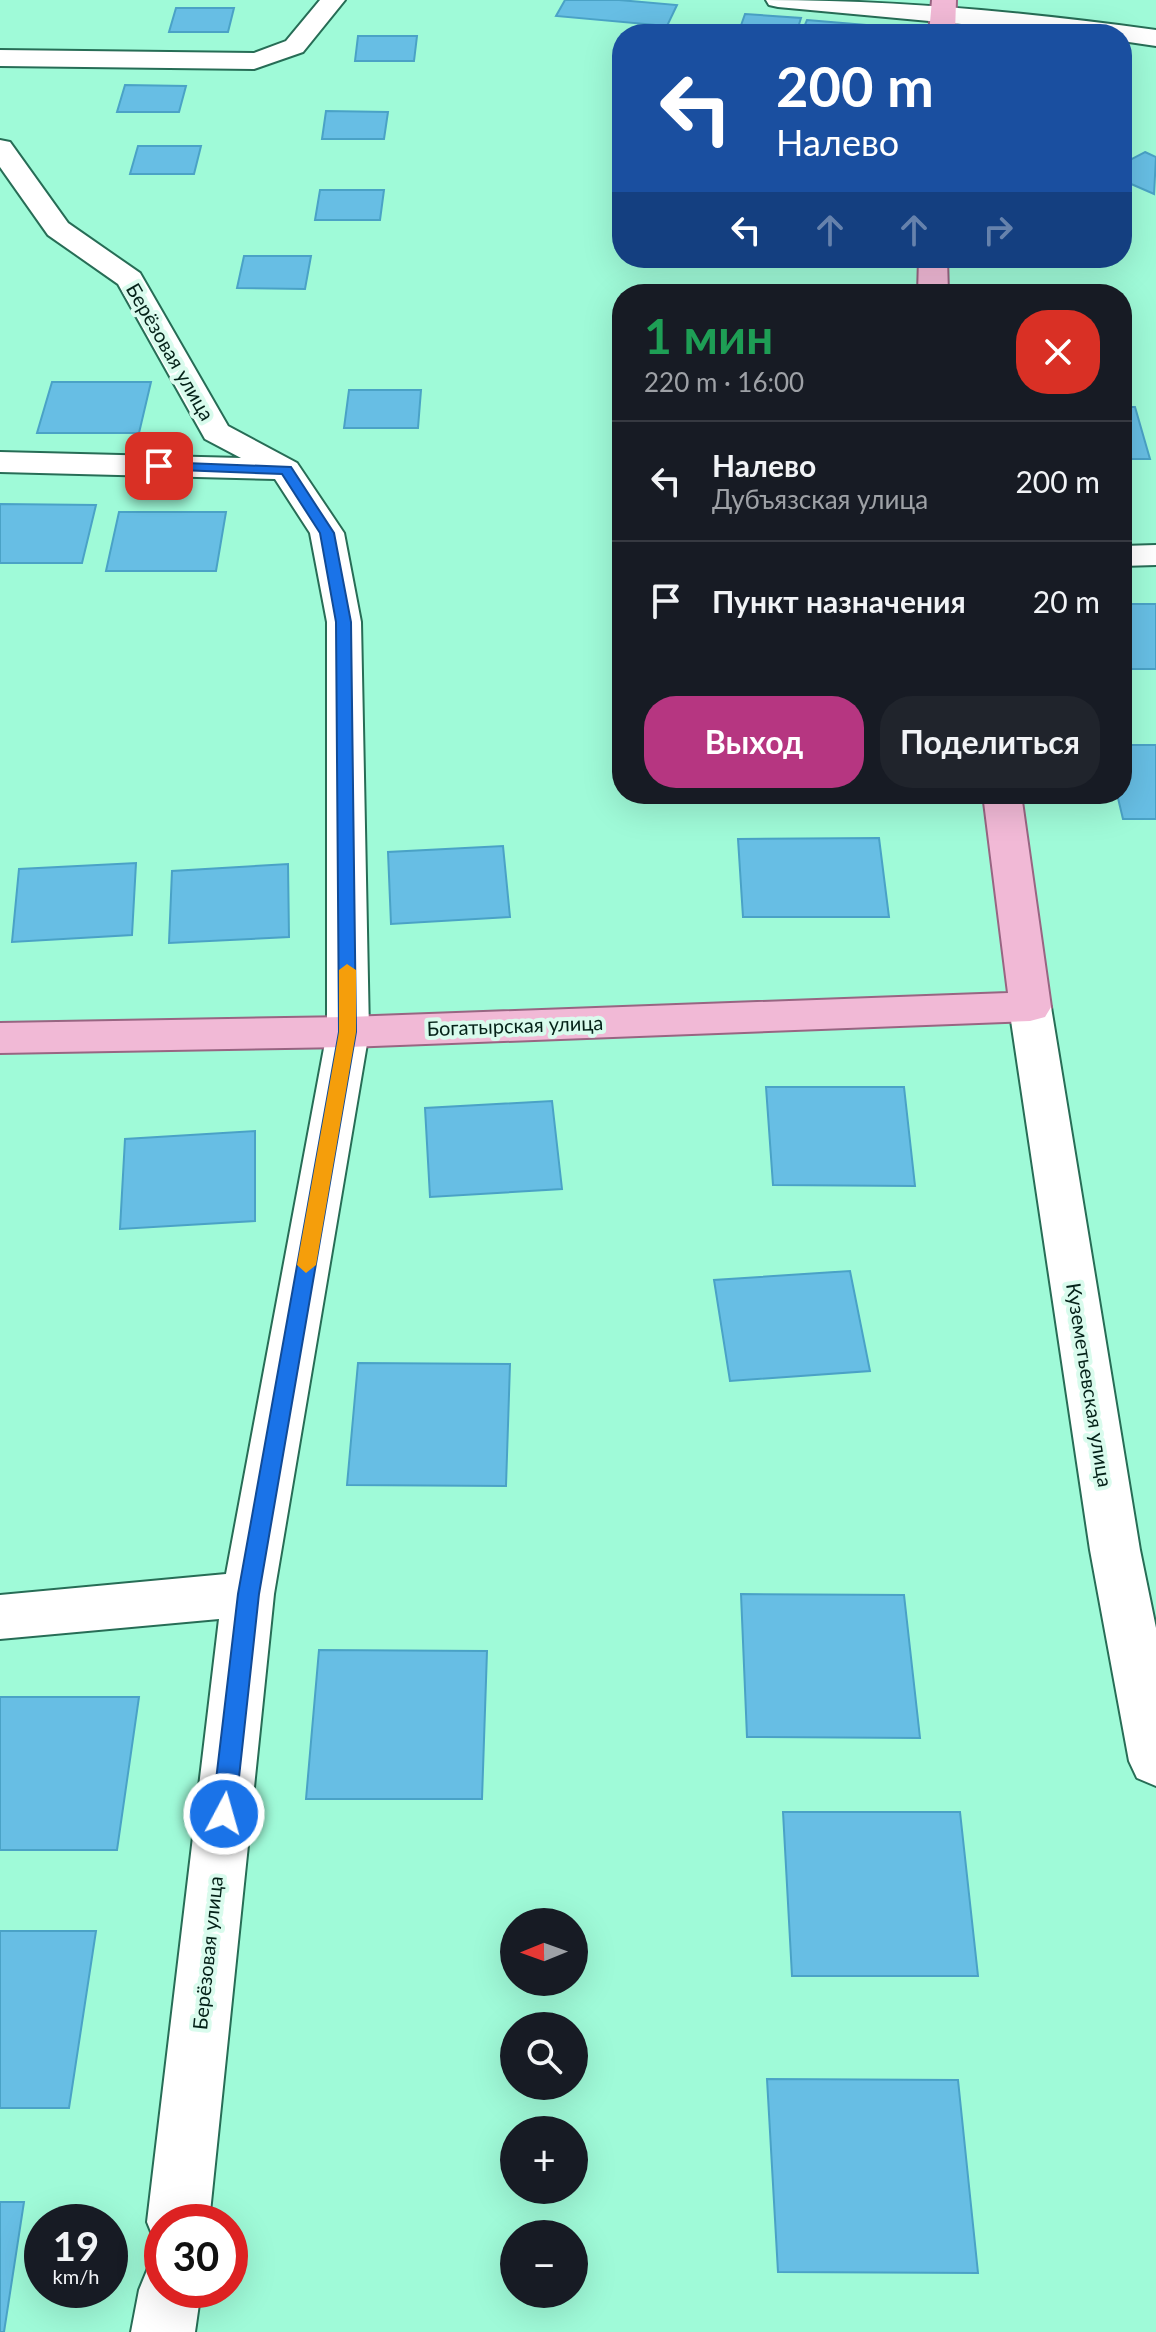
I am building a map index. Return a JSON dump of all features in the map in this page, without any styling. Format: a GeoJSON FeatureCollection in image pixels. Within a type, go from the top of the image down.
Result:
{"type":"FeatureCollection","features":[{"type":"Feature","properties":{"kind":"main road"},"geometry":{"type":"LineString","coordinates":[[1003,804],[1030,1007]]}},
{"type":"Feature","properties":{"kind":"main road","name":"Богатырская улица"},"geometry":{"type":"LineString","coordinates":[[0,1038],[348,1032],[1030,1007]]}},
{"type":"Feature","properties":{"kind":"street"},"geometry":{"type":"LineString","coordinates":[[0,58],[254,61],[285,54],[301,44],[333,0]]}},
{"type":"Feature","properties":{"kind":"street"},"geometry":{"type":"LineString","coordinates":[[778,0],[1016,24]]}},
{"type":"Feature","properties":{"kind":"street"},"geometry":{"type":"LineString","coordinates":[[1132,36],[1156,38]]}},
{"type":"Feature","properties":{"kind":"street"},"geometry":{"type":"LineString","coordinates":[[1132,51],[1156,64]]}},
{"type":"Feature","properties":{"kind":"street","name":"Берёзовая улица"},"geometry":{"type":"LineString","coordinates":[[0,148],[58,229],[130,279],[216,432],[286,470],[327,533],[344,622],[348,1032],[248,1594],[180,2204]]}},
{"type":"Feature","properties":{"kind":"street"},"geometry":{"type":"LineString","coordinates":[[0,462],[286,470]]}},
{"type":"Feature","properties":{"kind":"street"},"geometry":{"type":"LineString","coordinates":[[1132,556],[1156,555]]}},
{"type":"Feature","properties":{"kind":"street","name":"Куземетьевская улица"},"geometry":{"type":"LineString","coordinates":[[1030,1007],[1115,1550],[1156,1761]]}},
{"type":"Feature","properties":{"kind":"street"},"geometry":{"type":"LineString","coordinates":[[0,1617],[248,1594]]}},
{"type":"Feature","properties":{"kind":"street"},"geometry":{"type":"LineString","coordinates":[[163,2332],[167,2308]]}},
{"type":"Feature","properties":{"kind":"building"},"geometry":{"type":"Polygon","coordinates":[[[565,0],[619,0],[677,5],[668,24],[556,16],[565,0]]]}},
{"type":"Feature","properties":{"kind":"building"},"geometry":{"type":"Polygon","coordinates":[[[176,8],[234,8],[228,32],[169,32],[176,8]]]}},
{"type":"Feature","properties":{"kind":"building"},"geometry":{"type":"Polygon","coordinates":[[[745,14],[801,18],[799,24],[742,24],[745,14]]]}},
{"type":"Feature","properties":{"kind":"building"},"geometry":{"type":"Polygon","coordinates":[[[807,20],[854,24],[805,24],[807,20]]]}},
{"type":"Feature","properties":{"kind":"building"},"geometry":{"type":"Polygon","coordinates":[[[358,36],[417,36],[414,61],[355,61],[358,36]]]}},
{"type":"Feature","properties":{"kind":"building"},"geometry":{"type":"Polygon","coordinates":[[[125,85],[186,86],[179,112],[117,112],[125,85]]]}},
{"type":"Feature","properties":{"kind":"building"},"geometry":{"type":"Polygon","coordinates":[[[326,111],[388,112],[384,139],[322,139],[326,111]]]}},
{"type":"Feature","properties":{"kind":"building"},"geometry":{"type":"Polygon","coordinates":[[[138,146],[201,146],[194,174],[130,174],[138,146]]]}},
{"type":"Feature","properties":{"kind":"building"},"geometry":{"type":"Polygon","coordinates":[[[1145,152],[1156,157],[1154,194],[1132,184],[1132,159],[1145,152]]]}},
{"type":"Feature","properties":{"kind":"building"},"geometry":{"type":"Polygon","coordinates":[[[320,190],[384,190],[380,220],[315,220],[320,190]]]}},
{"type":"Feature","properties":{"kind":"building"},"geometry":{"type":"Polygon","coordinates":[[[244,256],[311,256],[305,289],[237,288],[244,256]]]}},
{"type":"Feature","properties":{"kind":"building"},"geometry":{"type":"Polygon","coordinates":[[[52,382],[151,382],[139,433],[37,433],[52,382]]]}},
{"type":"Feature","properties":{"kind":"building"},"geometry":{"type":"Polygon","coordinates":[[[349,390],[421,390],[418,428],[344,428],[349,390]]]}},
{"type":"Feature","properties":{"kind":"building"},"geometry":{"type":"Polygon","coordinates":[[[1132,407],[1135,407],[1150,459],[1132,459],[1132,407]]]}},
{"type":"Feature","properties":{"kind":"building"},"geometry":{"type":"Polygon","coordinates":[[[0,504],[96,505],[82,563],[0,563],[0,504]]]}},
{"type":"Feature","properties":{"kind":"building"},"geometry":{"type":"Polygon","coordinates":[[[119,512],[226,512],[216,571],[106,571],[119,512]]]}},
{"type":"Feature","properties":{"kind":"building"},"geometry":{"type":"Polygon","coordinates":[[[1132,604],[1156,604],[1156,669],[1132,669],[1132,604]]]}},
{"type":"Feature","properties":{"kind":"building"},"geometry":{"type":"Polygon","coordinates":[[[1132,745],[1156,745],[1156,819],[1123,819],[1119,804],[1132,804],[1132,745]]]}},
{"type":"Feature","properties":{"kind":"building"},"geometry":{"type":"Polygon","coordinates":[[[879,838],[889,917],[743,917],[738,839],[879,838]]]}},
{"type":"Feature","properties":{"kind":"building"},"geometry":{"type":"Polygon","coordinates":[[[503,846],[510,917],[391,924],[388,852],[503,846]]]}},
{"type":"Feature","properties":{"kind":"building"},"geometry":{"type":"Polygon","coordinates":[[[136,863],[132,935],[12,942],[19,869],[136,863]]]}},
{"type":"Feature","properties":{"kind":"building"},"geometry":{"type":"Polygon","coordinates":[[[288,864],[289,937],[169,943],[172,871],[288,864]]]}},
{"type":"Feature","properties":{"kind":"building"},"geometry":{"type":"Polygon","coordinates":[[[766,1087],[904,1087],[915,1186],[773,1185],[766,1087]]]}},
{"type":"Feature","properties":{"kind":"building"},"geometry":{"type":"Polygon","coordinates":[[[552,1101],[562,1189],[430,1197],[425,1108],[552,1101]]]}},
{"type":"Feature","properties":{"kind":"building"},"geometry":{"type":"Polygon","coordinates":[[[255,1131],[255,1221],[120,1229],[125,1139],[255,1131]]]}},
{"type":"Feature","properties":{"kind":"building"},"geometry":{"type":"Polygon","coordinates":[[[850,1271],[870,1371],[730,1381],[714,1280],[850,1271]]]}},
{"type":"Feature","properties":{"kind":"building"},"geometry":{"type":"Polygon","coordinates":[[[358,1363],[510,1364],[506,1486],[347,1485],[358,1363]]]}},
{"type":"Feature","properties":{"kind":"building"},"geometry":{"type":"Polygon","coordinates":[[[741,1594],[904,1595],[920,1738],[747,1737],[741,1594]]]}},
{"type":"Feature","properties":{"kind":"building"},"geometry":{"type":"Polygon","coordinates":[[[319,1650],[487,1651],[482,1799],[306,1799],[319,1650]]]}},
{"type":"Feature","properties":{"kind":"building"},"geometry":{"type":"Polygon","coordinates":[[[0,1697],[139,1697],[117,1850],[0,1850],[0,1697]]]}},
{"type":"Feature","properties":{"kind":"building"},"geometry":{"type":"Polygon","coordinates":[[[783,1812],[960,1812],[978,1976],[792,1976],[783,1812]]]}},
{"type":"Feature","properties":{"kind":"building"},"geometry":{"type":"Polygon","coordinates":[[[0,1931],[96,1931],[69,2108],[0,2108],[0,1931]]]}},
{"type":"Feature","properties":{"kind":"building"},"geometry":{"type":"Polygon","coordinates":[[[767,2079],[958,2080],[978,2273],[778,2272],[767,2079]]]}},
{"type":"Feature","properties":{"kind":"building"},"geometry":{"type":"Polygon","coordinates":[[[0,2202],[24,2202],[4,2332],[0,2332],[0,2202]]]}},
{"type":"Feature","properties":{"kind":"slow traffic"},"geometry":{"type":"LineString","coordinates":[[306,1265],[348,1032],[347,970]]}},
{"type":"Feature","properties":{"kind":"route"},"geometry":{"type":"LineString","coordinates":[[159,466],[286,470],[327,533],[344,622],[348,1032],[248,1594],[224,1814]]}}]}
